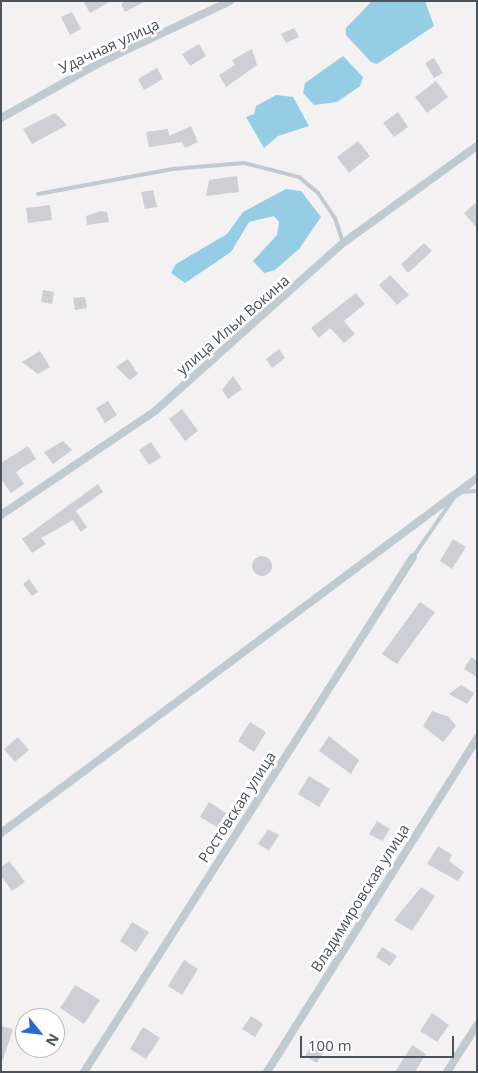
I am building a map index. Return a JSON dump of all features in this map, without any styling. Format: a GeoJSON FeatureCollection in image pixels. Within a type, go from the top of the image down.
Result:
{"type":"FeatureCollection","features":[{"type":"Feature","properties":{"kind":"street","name":"Удачная улица"},"geometry":{"type":"LineString","coordinates":[[1,118],[99,63],[230,1]]}},
{"type":"Feature","properties":{"kind":"street","name":"улица Ильи Вокина"},"geometry":{"type":"LineString","coordinates":[[1,515],[155,411],[343,243],[477,146]]}},
{"type":"Feature","properties":{"kind":"street"},"geometry":{"type":"LineString","coordinates":[[1,833],[477,478]]}},
{"type":"Feature","properties":{"kind":"street","name":"Ростовская улица"},"geometry":{"type":"LineString","coordinates":[[84,1072],[413,557]]}},
{"type":"Feature","properties":{"kind":"street","name":"Владимировская улица"},"geometry":{"type":"LineString","coordinates":[[267,1072],[477,738]]}},
{"type":"Feature","properties":{"kind":"street"},"geometry":{"type":"LineString","coordinates":[[447,1072],[477,1025]]}},
{"type":"Feature","properties":{"kind":"lane"},"geometry":{"type":"LineString","coordinates":[[38,194],[173,170],[244,163],[299,177],[318,193],[335,218],[343,243]]}},
{"type":"Feature","properties":{"kind":"lane"},"geometry":{"type":"LineString","coordinates":[[413,557],[458,492],[477,491]]}},
{"type":"Feature","properties":{"kind":"water"},"geometry":{"type":"Polygon","coordinates":[[[372,1],[425,1],[434,26],[377,64],[371,62],[346,35],[346,28],[372,1]]]}},
{"type":"Feature","properties":{"kind":"water"},"geometry":{"type":"Polygon","coordinates":[[[343,56],[363,77],[360,86],[337,102],[314,105],[303,93],[305,83],[343,56]]]}},
{"type":"Feature","properties":{"kind":"water"},"geometry":{"type":"Polygon","coordinates":[[[276,95],[293,97],[309,126],[278,136],[264,148],[246,117],[254,114],[256,106],[276,95]]]}},
{"type":"Feature","properties":{"kind":"water"},"geometry":{"type":"Polygon","coordinates":[[[286,189],[301,191],[321,217],[299,249],[275,270],[264,273],[253,261],[277,235],[279,222],[274,216],[249,222],[231,252],[185,283],[171,273],[176,264],[227,234],[243,212],[286,189]]]}},
{"type":"Feature","properties":{"kind":"building"},"geometry":{"type":"Polygon","coordinates":[[[83,1],[111,1],[90,13],[83,1]]]}},
{"type":"Feature","properties":{"kind":"building"},"geometry":{"type":"Polygon","coordinates":[[[126,1],[146,1],[125,12],[121,4],[126,1]]]}},
{"type":"Feature","properties":{"kind":"building"},"geometry":{"type":"Polygon","coordinates":[[[72,12],[81,29],[70,35],[61,17],[72,12]]]}},
{"type":"Feature","properties":{"kind":"building"},"geometry":{"type":"Polygon","coordinates":[[[294,28],[299,37],[286,43],[281,34],[294,28]]]}},
{"type":"Feature","properties":{"kind":"building"},"geometry":{"type":"Polygon","coordinates":[[[199,44],[206,56],[190,66],[182,54],[199,44]]]}},
{"type":"Feature","properties":{"kind":"building"},"geometry":{"type":"Polygon","coordinates":[[[252,49],[257,65],[226,87],[219,75],[235,65],[232,60],[252,49]]]}},
{"type":"Feature","properties":{"kind":"building"},"geometry":{"type":"Polygon","coordinates":[[[434,58],[443,73],[434,78],[425,63],[434,58]]]}},
{"type":"Feature","properties":{"kind":"building"},"geometry":{"type":"Polygon","coordinates":[[[157,68],[163,79],[144,90],[138,79],[157,68]]]}},
{"type":"Feature","properties":{"kind":"building"},"geometry":{"type":"Polygon","coordinates":[[[436,81],[448,97],[427,113],[415,97],[436,81]]]}},
{"type":"Feature","properties":{"kind":"building"},"geometry":{"type":"Polygon","coordinates":[[[398,112],[408,127],[394,137],[383,123],[398,112]]]}},
{"type":"Feature","properties":{"kind":"building"},"geometry":{"type":"Polygon","coordinates":[[[55,113],[67,125],[32,144],[23,129],[55,113]]]}},
{"type":"Feature","properties":{"kind":"building"},"geometry":{"type":"Polygon","coordinates":[[[191,126],[198,142],[185,148],[182,142],[149,147],[146,132],[168,129],[169,136],[191,126]]]}},
{"type":"Feature","properties":{"kind":"building"},"geometry":{"type":"Polygon","coordinates":[[[358,141],[370,156],[349,173],[337,157],[358,141]]]}},
{"type":"Feature","properties":{"kind":"building"},"geometry":{"type":"Polygon","coordinates":[[[237,176],[239,192],[206,196],[209,180],[237,176]]]}},
{"type":"Feature","properties":{"kind":"building"},"geometry":{"type":"Polygon","coordinates":[[[153,190],[157,207],[145,209],[141,192],[153,190]]]}},
{"type":"Feature","properties":{"kind":"building"},"geometry":{"type":"Polygon","coordinates":[[[477,202],[477,228],[464,213],[477,202]]]}},
{"type":"Feature","properties":{"kind":"building"},"geometry":{"type":"Polygon","coordinates":[[[50,205],[52,220],[28,223],[26,208],[50,205]]]}},
{"type":"Feature","properties":{"kind":"building"},"geometry":{"type":"Polygon","coordinates":[[[101,211],[107,212],[109,222],[87,225],[86,216],[101,211]]]}},
{"type":"Feature","properties":{"kind":"building"},"geometry":{"type":"Polygon","coordinates":[[[424,243],[432,251],[408,273],[401,264],[424,243]]]}},
{"type":"Feature","properties":{"kind":"building"},"geometry":{"type":"Polygon","coordinates":[[[390,275],[409,295],[397,305],[379,285],[390,275]]]}},
{"type":"Feature","properties":{"kind":"building"},"geometry":{"type":"Polygon","coordinates":[[[43,290],[54,292],[52,304],[41,302],[43,290]]]}},
{"type":"Feature","properties":{"kind":"building"},"geometry":{"type":"Polygon","coordinates":[[[356,293],[365,304],[344,321],[355,334],[344,343],[330,328],[319,338],[311,328],[356,293]]]}},
{"type":"Feature","properties":{"kind":"building"},"geometry":{"type":"Polygon","coordinates":[[[85,297],[87,308],[75,310],[73,298],[85,297]]]}},
{"type":"Feature","properties":{"kind":"building"},"geometry":{"type":"Polygon","coordinates":[[[279,349],[285,358],[272,368],[266,359],[279,349]]]}},
{"type":"Feature","properties":{"kind":"building"},"geometry":{"type":"Polygon","coordinates":[[[40,351],[50,367],[38,374],[22,362],[40,351]]]}},
{"type":"Feature","properties":{"kind":"building"},"geometry":{"type":"Polygon","coordinates":[[[128,359],[138,374],[130,380],[116,367],[128,359]]]}},
{"type":"Feature","properties":{"kind":"building"},"geometry":{"type":"Polygon","coordinates":[[[233,376],[242,389],[228,399],[222,390],[233,376]]]}},
{"type":"Feature","properties":{"kind":"building"},"geometry":{"type":"Polygon","coordinates":[[[108,401],[117,415],[105,423],[96,408],[108,401]]]}},
{"type":"Feature","properties":{"kind":"building"},"geometry":{"type":"Polygon","coordinates":[[[182,409],[198,431],[185,441],[169,419],[182,409]]]}},
{"type":"Feature","properties":{"kind":"building"},"geometry":{"type":"Polygon","coordinates":[[[63,441],[72,450],[53,464],[44,452],[63,441]]]}},
{"type":"Feature","properties":{"kind":"building"},"geometry":{"type":"Polygon","coordinates":[[[151,442],[161,457],[149,465],[139,450],[151,442]]]}},
{"type":"Feature","properties":{"kind":"building"},"geometry":{"type":"Polygon","coordinates":[[[28,446],[36,459],[16,472],[24,484],[11,493],[1,479],[1,463],[28,446]]]}},
{"type":"Feature","properties":{"kind":"building"},"geometry":{"type":"Polygon","coordinates":[[[98,484],[103,492],[76,511],[87,527],[81,532],[73,520],[41,538],[46,544],[32,553],[22,539],[98,484]]]}},
{"type":"Feature","properties":{"kind":"building"},"geometry":{"type":"Polygon","coordinates":[[[453,539],[466,547],[452,569],[440,561],[453,539]]]}},
{"type":"Feature","properties":{"kind":"building"},"geometry":{"type":"Polygon","coordinates":[[[258,556],[266,556],[272,562],[272,570],[266,576],[258,576],[252,570],[252,562],[258,556]]]}},
{"type":"Feature","properties":{"kind":"building"},"geometry":{"type":"Polygon","coordinates":[[[29,579],[38,592],[32,596],[23,584],[29,579]]]}},
{"type":"Feature","properties":{"kind":"building"},"geometry":{"type":"Polygon","coordinates":[[[420,602],[435,612],[397,664],[382,654],[420,602]]]}},
{"type":"Feature","properties":{"kind":"building"},"geometry":{"type":"Polygon","coordinates":[[[471,657],[477,661],[477,677],[464,669],[471,657]]]}},
{"type":"Feature","properties":{"kind":"building"},"geometry":{"type":"Polygon","coordinates":[[[461,685],[474,693],[467,704],[449,694],[461,685]]]}},
{"type":"Feature","properties":{"kind":"building"},"geometry":{"type":"Polygon","coordinates":[[[432,711],[449,717],[456,726],[443,742],[423,726],[432,711]]]}},
{"type":"Feature","properties":{"kind":"building"},"geometry":{"type":"Polygon","coordinates":[[[250,722],[266,732],[254,752],[238,741],[250,722]]]}},
{"type":"Feature","properties":{"kind":"building"},"geometry":{"type":"Polygon","coordinates":[[[329,736],[359,760],[351,774],[319,751],[329,736]]]}},
{"type":"Feature","properties":{"kind":"building"},"geometry":{"type":"Polygon","coordinates":[[[18,737],[29,750],[15,762],[4,749],[18,737]]]}},
{"type":"Feature","properties":{"kind":"building"},"geometry":{"type":"Polygon","coordinates":[[[309,776],[330,789],[319,807],[298,794],[309,776]]]}},
{"type":"Feature","properties":{"kind":"building"},"geometry":{"type":"Polygon","coordinates":[[[209,802],[226,813],[217,827],[200,817],[209,802]]]}},
{"type":"Feature","properties":{"kind":"building"},"geometry":{"type":"Polygon","coordinates":[[[377,821],[390,829],[382,841],[369,834],[377,821]]]}},
{"type":"Feature","properties":{"kind":"building"},"geometry":{"type":"Polygon","coordinates":[[[268,829],[279,835],[269,851],[258,844],[268,829]]]}},
{"type":"Feature","properties":{"kind":"building"},"geometry":{"type":"Polygon","coordinates":[[[438,846],[452,855],[449,861],[464,872],[458,881],[427,864],[438,846]]]}},
{"type":"Feature","properties":{"kind":"building"},"geometry":{"type":"Polygon","coordinates":[[[9,861],[25,882],[12,891],[1,876],[1,867],[9,861]]]}},
{"type":"Feature","properties":{"kind":"building"},"geometry":{"type":"Polygon","coordinates":[[[421,887],[435,896],[412,931],[394,920],[421,887]]]}},
{"type":"Feature","properties":{"kind":"building"},"geometry":{"type":"Polygon","coordinates":[[[132,922],[149,932],[136,952],[120,941],[132,922]]]}},
{"type":"Feature","properties":{"kind":"building"},"geometry":{"type":"Polygon","coordinates":[[[382,947],[397,956],[390,966],[376,957],[382,947]]]}},
{"type":"Feature","properties":{"kind":"building"},"geometry":{"type":"Polygon","coordinates":[[[184,960],[198,969],[182,995],[168,986],[184,960]]]}},
{"type":"Feature","properties":{"kind":"building"},"geometry":{"type":"Polygon","coordinates":[[[75,985],[100,1000],[84,1024],[65,1011],[65,1008],[60,1008],[75,985]]]}},
{"type":"Feature","properties":{"kind":"building"},"geometry":{"type":"Polygon","coordinates":[[[432,1013],[449,1025],[437,1042],[420,1031],[432,1013]]]}},
{"type":"Feature","properties":{"kind":"building"},"geometry":{"type":"Polygon","coordinates":[[[251,1016],[263,1024],[255,1037],[242,1029],[251,1016]]]}},
{"type":"Feature","properties":{"kind":"building"},"geometry":{"type":"Polygon","coordinates":[[[1,1026],[13,1029],[3,1060],[1,1059],[1,1026]]]}},
{"type":"Feature","properties":{"kind":"building"},"geometry":{"type":"Polygon","coordinates":[[[143,1027],[160,1038],[146,1059],[130,1049],[143,1027]]]}},
{"type":"Feature","properties":{"kind":"building"},"geometry":{"type":"Polygon","coordinates":[[[313,1043],[325,1050],[317,1063],[305,1056],[313,1043]]]}},
{"type":"Feature","properties":{"kind":"building"},"geometry":{"type":"Polygon","coordinates":[[[412,1045],[426,1054],[415,1072],[395,1072],[412,1045]]]}}]}
